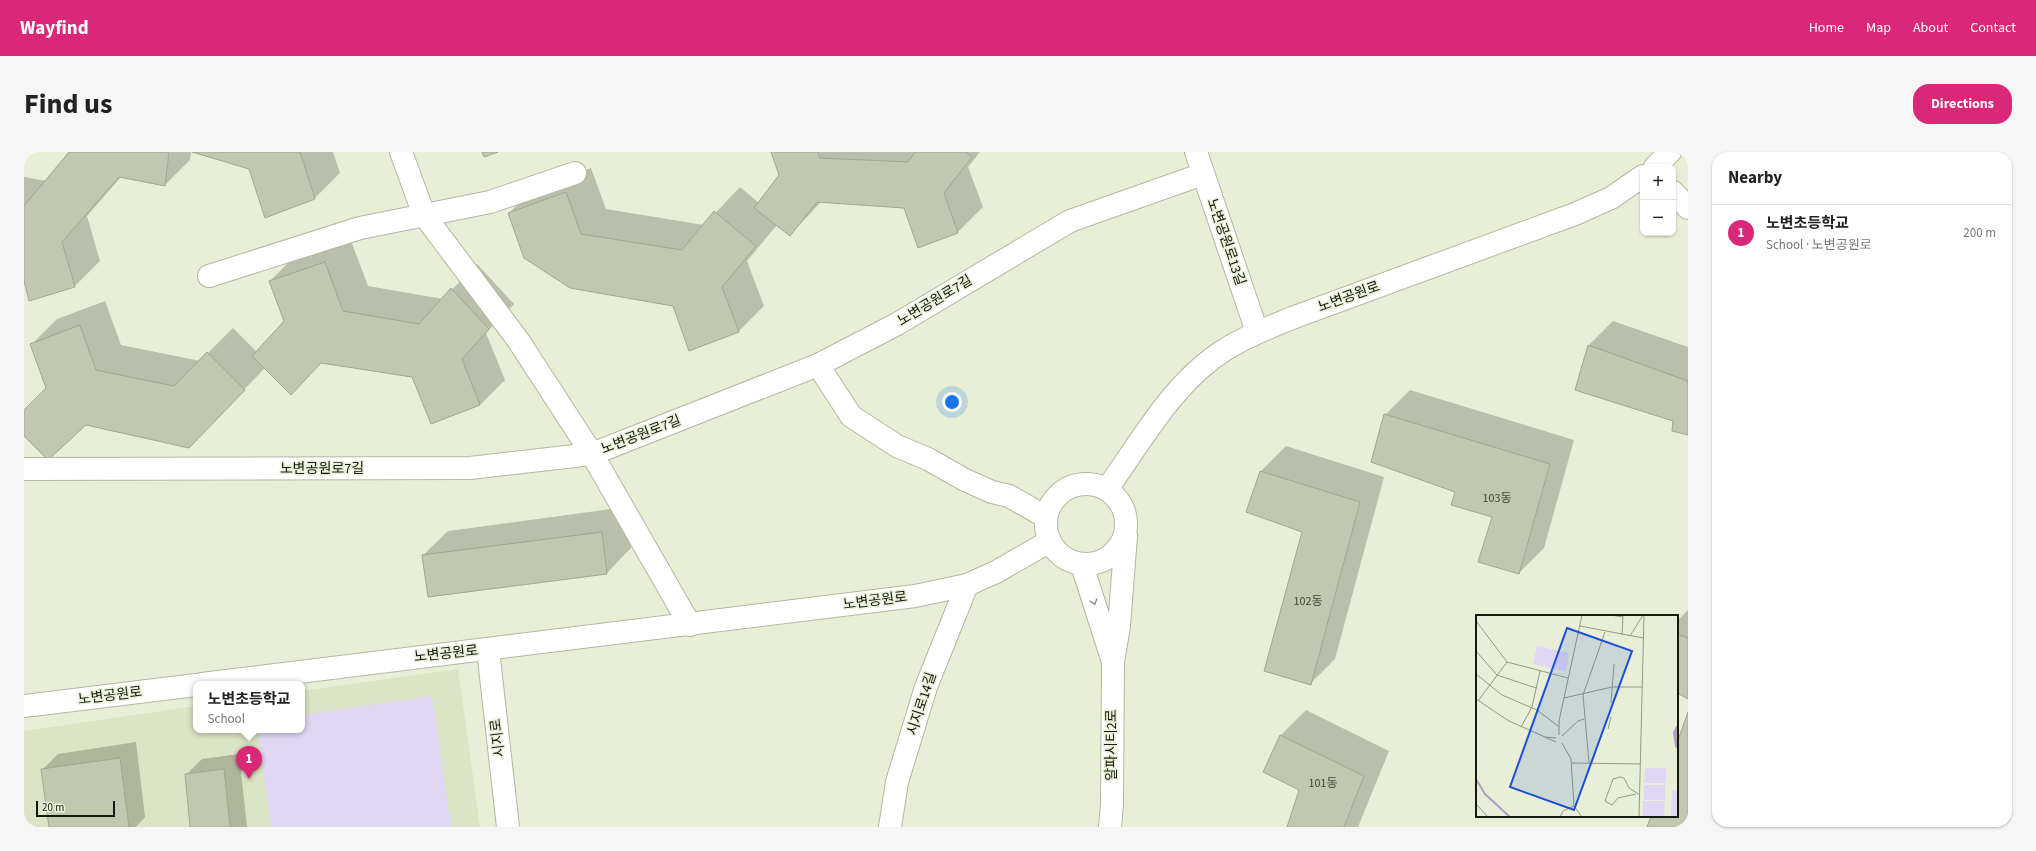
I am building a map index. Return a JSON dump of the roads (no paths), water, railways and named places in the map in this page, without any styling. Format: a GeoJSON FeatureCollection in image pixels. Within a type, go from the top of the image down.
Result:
{"type":"FeatureCollection","features":[{"type":"Feature","properties":{"kind":"street"},"geometry":{"type":"LineString","coordinates":[[401,152],[424,215],[518,340],[592,454],[690,625]]}},
{"type":"Feature","properties":{"kind":"street","name":"노변공원로13길"},"geometry":{"type":"LineString","coordinates":[[1196,152],[1257,332]]}},
{"type":"Feature","properties":{"kind":"street"},"geometry":{"type":"LineString","coordinates":[[1658,164],[1670,152]]}},
{"type":"Feature","properties":{"kind":"street"},"geometry":{"type":"LineString","coordinates":[[209,276],[360,228],[490,202],[575,173]]}},
{"type":"Feature","properties":{"kind":"street","name":"노변공원로7길"},"geometry":{"type":"LineString","coordinates":[[24,469],[470,468],[592,454],[818,365],[897,324],[1070,221],[1203,174]]}},
{"type":"Feature","properties":{"kind":"street","name":"노변공원로"},"geometry":{"type":"LineString","coordinates":[[1107,489],[1178,389],[1225,349],[1257,332],[1575,214],[1610,198],[1640,178]]}},
{"type":"Feature","properties":{"kind":"street"},"geometry":{"type":"LineString","coordinates":[[1676,195],[1688,208]]}},
{"type":"Feature","properties":{"kind":"street"},"geometry":{"type":"LineString","coordinates":[[818,365],[851,416],[897,446],[928,459],[965,480],[992,492],[1009,496],[1046,517]]}},
{"type":"Feature","properties":{"kind":"street"},"geometry":{"type":"LineString","coordinates":[[1113,662],[1119,626],[1127,524],[1125,510],[1118,498],[1107,489],[1095,484],[1081,483],[1068,487],[1058,495],[1050,505],[1046,517],[1046,529],[1050,541],[1058,552],[1068,561],[1082,565],[1095,564],[1108,558],[1118,549],[1125,537],[1127,524]]}},
{"type":"Feature","properties":{"kind":"street","name":"노변공원로"},"geometry":{"type":"LineString","coordinates":[[227,681],[690,625],[914,596],[967,585],[996,572],[1050,541]]}},
{"type":"Feature","properties":{"kind":"street"},"geometry":{"type":"LineString","coordinates":[[1082,565],[1113,662]]}},
{"type":"Feature","properties":{"kind":"street","name":"시지로14길"},"geometry":{"type":"LineString","coordinates":[[890,827],[897,782],[926,687],[967,585]]}},
{"type":"Feature","properties":{"kind":"street","name":"시지로"},"geometry":{"type":"LineString","coordinates":[[488,650],[508,827]]}},
{"type":"Feature","properties":{"kind":"street","name":"알파시티2로"},"geometry":{"type":"LineString","coordinates":[[1110,827],[1112,804],[1113,662]]}},
{"type":"Feature","properties":{"kind":"street","name":"노변공원로"},"geometry":{"type":"LineString","coordinates":[[24,706],[193,685]]}},
{"type":"Feature","properties":{"kind":"place","name":"노변초등학교"},"geometry":{"type":"Point","coordinates":[249,779]}}]}
